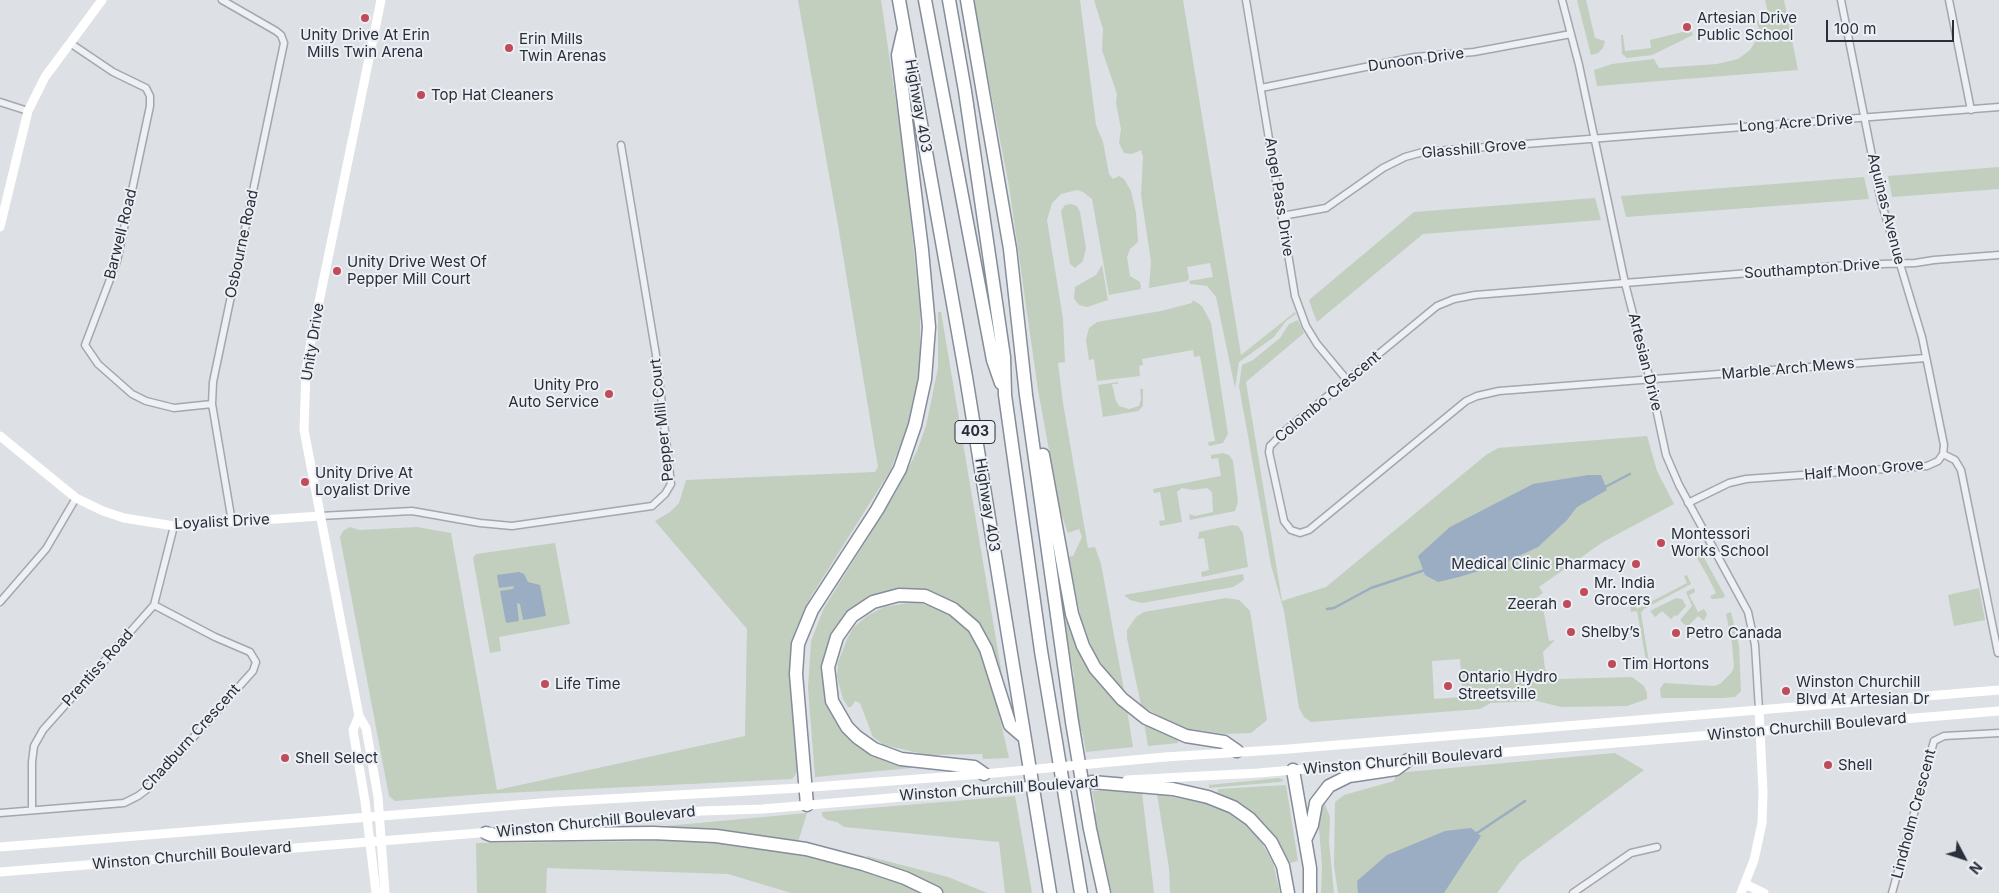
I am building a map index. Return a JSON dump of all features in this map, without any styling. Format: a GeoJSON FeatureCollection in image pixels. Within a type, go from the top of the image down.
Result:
{"type":"FeatureCollection","features":[{"type":"Feature","properties":{"kind":"highway","name":"Highway 403"},"geometry":{"type":"LineString","coordinates":[[899,0],[966,377],[1050,893]]}},
{"type":"Feature","properties":{"kind":"highway"},"geometry":{"type":"LineString","coordinates":[[925,0],[993,360],[1005,395]]}},
{"type":"Feature","properties":{"kind":"highway","name":"403"},"geometry":{"type":"LineString","coordinates":[[949,0],[965,91],[1004,357],[1005,395],[1041,651],[1081,893]]}},
{"type":"Feature","properties":{"kind":"highway"},"geometry":{"type":"LineString","coordinates":[[967,0],[1010,249],[1026,395],[1072,722],[1090,829],[1104,893]]}},
{"type":"Feature","properties":{"kind":"highway"},"geometry":{"type":"LineString","coordinates":[[807,804],[796,674],[798,644],[812,610],[877,510],[900,469],[915,425],[925,379],[929,327],[922,250],[898,55],[904,25]]}},
{"type":"Feature","properties":{"kind":"highway"},"geometry":{"type":"LineString","coordinates":[[1026,395],[1041,444],[1065,581],[1076,628],[1090,660],[1111,689],[1146,718],[1186,736],[1224,742],[1238,751]]}},
{"type":"Feature","properties":{"kind":"highway"},"geometry":{"type":"LineString","coordinates":[[984,774],[974,767],[901,759],[874,749],[847,727],[832,700],[828,667],[837,637],[852,616],[874,602],[899,595],[925,596],[952,609],[974,627],[986,650],[1010,725],[1024,737]]}},
{"type":"Feature","properties":{"kind":"highway"},"geometry":{"type":"LineString","coordinates":[[1305,840],[1312,825],[1316,803],[1330,786],[1349,776],[1396,769],[1408,760]]}},
{"type":"Feature","properties":{"kind":"highway"},"geometry":{"type":"LineString","coordinates":[[1293,770],[1310,868],[1310,893]]}},
{"type":"Feature","properties":{"kind":"highway"},"geometry":{"type":"LineString","coordinates":[[1092,782],[1173,784],[1233,807],[1250,819],[1276,850],[1286,874],[1288,893]]}},
{"type":"Feature","properties":{"kind":"highway"},"geometry":{"type":"LineString","coordinates":[[486,833],[491,835],[653,833],[716,836],[806,849],[854,861],[905,878],[936,893]]}},
{"type":"Feature","properties":{"kind":"main road"},"geometry":{"type":"LineString","coordinates":[[0,227],[28,111],[45,77],[102,0]]}},
{"type":"Feature","properties":{"kind":"main road","name":"Unity Drive"},"geometry":{"type":"LineString","coordinates":[[381,0],[306,370],[304,430],[359,716],[366,728],[380,816],[385,893]]}},
{"type":"Feature","properties":{"kind":"main road","name":"Loyalist Drive"},"geometry":{"type":"LineString","coordinates":[[0,436],[76,498],[103,511],[124,518],[174,526],[320,516]]}},
{"type":"Feature","properties":{"kind":"main road","name":"Winston Churchill Boulevard"},"geometry":{"type":"LineString","coordinates":[[0,847],[545,803],[806,788],[1238,751],[1289,749],[1999,690]]}},
{"type":"Feature","properties":{"kind":"main road"},"geometry":{"type":"LineString","coordinates":[[1740,893],[1754,860],[1762,823],[1763,792],[1758,710]]}},
{"type":"Feature","properties":{"kind":"main road","name":"Winston Churchill Boulevard"},"geometry":{"type":"LineString","coordinates":[[1173,784],[1293,770],[1999,711]]}},
{"type":"Feature","properties":{"kind":"main road","name":"Unity Drive"},"geometry":{"type":"LineString","coordinates":[[359,716],[352,730],[368,817],[376,893]]}},
{"type":"Feature","properties":{"kind":"main road","name":"Winston Churchill Boulevard"},"geometry":{"type":"LineString","coordinates":[[0,872],[486,833],[702,811],[1092,782]]}},
{"type":"Feature","properties":{"kind":"main road"},"geometry":{"type":"LineString","coordinates":[[1745,884],[1764,893]]}},
{"type":"Feature","properties":{"kind":"street","name":"Osbourne Road"},"geometry":{"type":"LineString","coordinates":[[222,0],[276,31],[281,35],[284,43],[215,370],[212,404],[232,522]]}},
{"type":"Feature","properties":{"kind":"street","name":"Angel Pass Drive"},"geometry":{"type":"LineString","coordinates":[[1249,0],[1282,216],[1301,316],[1317,344],[1347,380]]}},
{"type":"Feature","properties":{"kind":"street","name":"Artesian Drive"},"geometry":{"type":"LineString","coordinates":[[1562,0],[1625,284],[1650,380],[1666,455],[1688,503],[1748,612],[1755,645],[1758,710]]}},
{"type":"Feature","properties":{"kind":"street","name":"Aquinas Avenue"},"geometry":{"type":"LineString","coordinates":[[1841,0],[1881,202],[1926,358]]}},
{"type":"Feature","properties":{"kind":"street"},"geometry":{"type":"LineString","coordinates":[[1949,0],[1971,110]]}},
{"type":"Feature","properties":{"kind":"street","name":"Dunoon Drive"},"geometry":{"type":"LineString","coordinates":[[1261,88],[1415,57],[1474,52],[1571,34]]}},
{"type":"Feature","properties":{"kind":"street","name":"Barwell Road"},"geometry":{"type":"LineString","coordinates":[[70,43],[113,72],[146,88],[150,96],[150,106],[117,261],[85,345],[98,364],[132,394],[146,401],[174,408],[212,404]]}},
{"type":"Feature","properties":{"kind":"street"},"geometry":{"type":"LineString","coordinates":[[0,102],[28,111]]}},
{"type":"Feature","properties":{"kind":"street","name":"Long Acre Drive"},"geometry":{"type":"LineString","coordinates":[[1593,139],[1999,107]]}},
{"type":"Feature","properties":{"kind":"street","name":"Glasshill Grove"},"geometry":{"type":"LineString","coordinates":[[1282,216],[1326,208],[1383,168],[1405,157],[1423,152],[1593,139]]}},
{"type":"Feature","properties":{"kind":"street","name":"Pepper Mill Court"},"geometry":{"type":"LineString","coordinates":[[320,516],[412,511],[480,523],[512,526],[652,506],[666,494],[671,484],[656,361],[621,145]]}},
{"type":"Feature","properties":{"kind":"street","name":"Southampton Drive"},"geometry":{"type":"LineString","coordinates":[[1625,284],[1849,266],[1898,264],[1999,254]]}},
{"type":"Feature","properties":{"kind":"street","name":"Colombo Crescent"},"geometry":{"type":"LineString","coordinates":[[1625,284],[1475,295],[1454,299],[1437,306],[1285,431],[1270,446],[1269,452],[1284,521],[1291,530],[1300,533],[1309,530],[1466,401],[1477,396],[1499,391],[1650,380]]}},
{"type":"Feature","properties":{"kind":"street","name":"Marble Arch Mews"},"geometry":{"type":"LineString","coordinates":[[1650,380],[1926,358]]}},
{"type":"Feature","properties":{"kind":"street","name":"Half Moon Grove"},"geometry":{"type":"LineString","coordinates":[[1688,503],[1737,481],[1927,466],[1938,461],[1943,454],[1944,445],[1926,358]]}},
{"type":"Feature","properties":{"kind":"street"},"geometry":{"type":"LineString","coordinates":[[1943,454],[1954,460],[1961,470],[1998,653]]}},
{"type":"Feature","properties":{"kind":"street"},"geometry":{"type":"LineString","coordinates":[[0,602],[46,549],[76,498]]}},
{"type":"Feature","properties":{"kind":"street","name":"Prentiss Road"},"geometry":{"type":"LineString","coordinates":[[32,810],[34,746],[43,730],[154,605],[174,526]]}},
{"type":"Feature","properties":{"kind":"street","name":"Chadburn Crescent"},"geometry":{"type":"LineString","coordinates":[[0,813],[124,803],[138,796],[146,790],[254,668],[255,659],[250,652],[215,637],[154,605]]}},
{"type":"Feature","properties":{"kind":"street","name":"Lindholm Crescent"},"geometry":{"type":"LineString","coordinates":[[1892,893],[1934,741],[1944,736],[1999,733]]}},
{"type":"Feature","properties":{"kind":"street"},"geometry":{"type":"LineString","coordinates":[[1573,893],[1631,853],[1658,847]]}},
{"type":"Feature","properties":{"kind":"green space"},"geometry":{"type":"Polygon","coordinates":[[[798,0],[881,0],[904,157],[920,310],[920,358],[916,392],[908,426],[890,471],[810,598],[796,629],[791,651],[790,672],[796,760],[798,761],[796,774],[792,779],[484,794],[395,801],[389,796],[340,537],[343,531],[350,527],[359,530],[417,527],[451,533],[497,790],[745,736],[747,629],[655,521],[670,512],[679,503],[686,480],[875,472],[878,467],[798,0]]]}},
{"type":"Feature","properties":{"kind":"green space"},"geometry":{"type":"Polygon","coordinates":[[[973,0],[1080,0],[1096,125],[1103,142],[1109,174],[1113,179],[1119,176],[1124,179],[1131,191],[1136,213],[1138,242],[1130,249],[1127,257],[1130,276],[1140,282],[1141,289],[1109,295],[1092,199],[1077,190],[1061,194],[1052,203],[1047,220],[1063,319],[1065,362],[1058,363],[1063,403],[1088,548],[1095,547],[1101,564],[1124,690],[1106,671],[1093,650],[1081,618],[1068,557],[1073,556],[1082,537],[1079,529],[1068,533],[1060,510],[1038,390],[1009,186],[973,0]]]}},
{"type":"Feature","properties":{"kind":"green space"},"geometry":{"type":"Polygon","coordinates":[[[1094,0],[1183,0],[1241,355],[1295,312],[1296,314],[1286,321],[1274,337],[1239,362],[1235,388],[1216,297],[1207,286],[1190,284],[1189,281],[1213,277],[1210,263],[1187,267],[1189,278],[1187,281],[1149,288],[1151,261],[1141,195],[1143,157],[1141,150],[1132,154],[1124,153],[1119,143],[1121,129],[1116,103],[1117,94],[1102,50],[1103,29],[1094,0]]]}},
{"type":"Feature","properties":{"kind":"green space"},"geometry":{"type":"Polygon","coordinates":[[[1577,0],[1586,0],[1595,38],[1605,41],[1603,48],[1598,53],[1591,55],[1577,0]]]}},
{"type":"Feature","properties":{"kind":"green space"},"geometry":{"type":"Polygon","coordinates":[[[1765,0],[1784,0],[1798,70],[1597,86],[1594,70],[1612,64],[1654,59],[1659,68],[1717,64],[1738,59],[1750,50],[1757,39],[1759,30],[1757,21],[1769,17],[1765,0]]]}},
{"type":"Feature","properties":{"kind":"green space"},"geometry":{"type":"Polygon","coordinates":[[[1691,30],[1693,35],[1652,55],[1627,58],[1622,54],[1621,35],[1623,35],[1625,51],[1651,48],[1650,40],[1691,30]]]}},
{"type":"Feature","properties":{"kind":"green space"},"geometry":{"type":"Polygon","coordinates":[[[1999,167],[1999,189],[1892,197],[1888,176],[1999,167]]]}},
{"type":"Feature","properties":{"kind":"green space"},"geometry":{"type":"Polygon","coordinates":[[[1864,177],[1869,199],[1626,217],[1621,196],[1864,177]]]}},
{"type":"Feature","properties":{"kind":"green space"},"geometry":{"type":"Polygon","coordinates":[[[1595,198],[1601,220],[1423,234],[1317,322],[1309,300],[1414,212],[1595,198]]]}},
{"type":"Feature","properties":{"kind":"green space"},"geometry":{"type":"Polygon","coordinates":[[[1065,205],[1077,206],[1080,212],[1086,248],[1083,261],[1075,268],[1070,264],[1061,211],[1065,205]]]}},
{"type":"Feature","properties":{"kind":"green space"},"geometry":{"type":"Polygon","coordinates":[[[1102,265],[1108,300],[1087,307],[1079,305],[1074,299],[1075,287],[1096,275],[1102,265]]]}},
{"type":"Feature","properties":{"kind":"green space"},"geometry":{"type":"Polygon","coordinates":[[[1193,300],[1202,306],[1211,323],[1228,434],[1223,443],[1209,446],[1208,442],[1215,441],[1200,356],[1194,357],[1193,350],[1142,359],[1143,365],[1139,366],[1140,376],[1097,381],[1094,359],[1089,360],[1086,340],[1089,328],[1097,322],[1161,311],[1192,303],[1193,300]]]}},
{"type":"Feature","properties":{"kind":"green space"},"geometry":{"type":"Polygon","coordinates":[[[938,312],[941,312],[1002,675],[988,637],[964,609],[941,596],[928,592],[884,593],[830,645],[838,721],[911,765],[911,768],[815,777],[808,688],[811,641],[824,608],[895,494],[917,451],[926,426],[938,368],[938,312]]]}},
{"type":"Feature","properties":{"kind":"green space"},"geometry":{"type":"Polygon","coordinates":[[[1298,320],[1304,333],[1246,382],[1282,601],[1326,587],[1486,455],[1498,448],[1647,436],[1657,471],[1674,504],[1603,542],[1539,587],[1543,593],[1536,598],[1539,602],[1548,597],[1548,601],[1542,602],[1549,641],[1555,640],[1543,652],[1545,669],[1549,674],[1559,679],[1632,677],[1644,686],[1647,699],[1627,706],[1561,707],[1537,701],[1491,703],[1480,709],[1311,722],[1304,717],[1299,708],[1284,611],[1271,565],[1239,386],[1242,365],[1253,360],[1280,338],[1289,324],[1298,320]],[[1460,659],[1432,661],[1434,699],[1463,697],[1460,659]]]}},
{"type":"Feature","properties":{"kind":"green space"},"geometry":{"type":"Polygon","coordinates":[[[1118,382],[1118,384],[1112,384],[1119,406],[1129,409],[1139,406],[1141,398],[1140,389],[1143,389],[1143,406],[1138,411],[1103,417],[1098,385],[1118,382]]]}},
{"type":"Feature","properties":{"kind":"green space"},"geometry":{"type":"Polygon","coordinates":[[[1223,453],[1229,455],[1233,461],[1238,502],[1235,511],[1190,520],[1189,514],[1195,516],[1213,512],[1212,492],[1207,488],[1192,490],[1182,488],[1177,492],[1182,522],[1160,526],[1159,521],[1165,520],[1160,492],[1154,493],[1153,489],[1221,476],[1218,458],[1211,459],[1211,455],[1223,453]]]}},
{"type":"Feature","properties":{"kind":"green space"},"geometry":{"type":"Polygon","coordinates":[[[1232,525],[1238,526],[1243,533],[1248,567],[1202,577],[1201,572],[1209,570],[1204,538],[1198,539],[1199,532],[1232,525]]]}},
{"type":"Feature","properties":{"kind":"green space"},"geometry":{"type":"Polygon","coordinates":[[[555,543],[570,624],[499,637],[501,651],[490,653],[473,558],[476,554],[555,543]]]}},
{"type":"Feature","properties":{"kind":"green space"},"geometry":{"type":"Polygon","coordinates":[[[1697,545],[1725,596],[1723,598],[1712,599],[1710,596],[1716,593],[1707,575],[1693,551],[1687,554],[1688,549],[1697,545]]]}},
{"type":"Feature","properties":{"kind":"green space"},"geometry":{"type":"Polygon","coordinates":[[[1243,574],[1244,580],[1233,587],[1142,603],[1130,600],[1124,595],[1243,574]]]}},
{"type":"Feature","properties":{"kind":"green space"},"geometry":{"type":"Polygon","coordinates":[[[1687,575],[1691,584],[1644,609],[1641,613],[1650,668],[1648,671],[1642,670],[1641,668],[1647,666],[1637,611],[1631,612],[1630,606],[1634,603],[1637,609],[1687,583],[1684,576],[1687,575]]]}},
{"type":"Feature","properties":{"kind":"green space"},"geometry":{"type":"Polygon","coordinates":[[[1058,588],[1062,588],[1083,658],[1095,678],[1127,710],[1133,747],[1086,752],[1082,731],[1080,731],[1071,678],[1074,676],[1058,588]]]}},
{"type":"Feature","properties":{"kind":"green space"},"geometry":{"type":"Polygon","coordinates":[[[1694,588],[1695,592],[1689,595],[1698,612],[1704,609],[1707,614],[1704,621],[1698,616],[1687,627],[1680,620],[1692,606],[1686,592],[1694,588]]]}},
{"type":"Feature","properties":{"kind":"green space"},"geometry":{"type":"Polygon","coordinates":[[[1979,588],[1985,620],[1954,626],[1948,595],[1979,588]]]}},
{"type":"Feature","properties":{"kind":"green space"},"geometry":{"type":"Polygon","coordinates":[[[1226,598],[1239,600],[1250,611],[1267,720],[1251,733],[1225,734],[1192,729],[1190,732],[1178,728],[1141,705],[1127,630],[1136,617],[1144,612],[1226,598]]]}},
{"type":"Feature","properties":{"kind":"green space"},"geometry":{"type":"Polygon","coordinates":[[[1676,598],[1682,599],[1686,606],[1677,616],[1675,615],[1671,619],[1662,611],[1655,617],[1650,611],[1676,598]]]}},
{"type":"Feature","properties":{"kind":"green space"},"geometry":{"type":"Polygon","coordinates":[[[914,602],[944,609],[959,620],[969,631],[983,659],[995,697],[1009,758],[983,759],[982,754],[927,755],[884,745],[873,737],[860,703],[855,701],[851,707],[848,707],[843,699],[837,677],[838,663],[847,639],[854,627],[867,616],[884,607],[914,602]]]}},
{"type":"Feature","properties":{"kind":"green space"},"geometry":{"type":"Polygon","coordinates":[[[1731,612],[1739,646],[1741,691],[1735,697],[1661,698],[1660,689],[1664,683],[1714,686],[1720,684],[1732,672],[1734,667],[1732,643],[1726,614],[1731,612]]]}},
{"type":"Feature","properties":{"kind":"green space"},"geometry":{"type":"Polygon","coordinates":[[[1144,722],[1178,739],[1178,743],[1148,746],[1144,722]]]}},
{"type":"Feature","properties":{"kind":"green space"},"geometry":{"type":"Polygon","coordinates":[[[1615,753],[1644,770],[1520,862],[1497,893],[1338,893],[1334,866],[1335,802],[1344,795],[1394,781],[1396,773],[1615,753]]]}},
{"type":"Feature","properties":{"kind":"green space"},"geometry":{"type":"Polygon","coordinates":[[[1279,778],[1284,780],[1280,782],[1209,788],[1209,785],[1279,778]]]}},
{"type":"Feature","properties":{"kind":"green space"},"geometry":{"type":"Polygon","coordinates":[[[1286,785],[1298,861],[1290,863],[1267,829],[1255,817],[1217,794],[1218,789],[1286,785]]]}},
{"type":"Feature","properties":{"kind":"green space"},"geometry":{"type":"Polygon","coordinates":[[[1105,790],[1142,793],[1154,893],[1112,893],[1093,813],[1096,812],[1092,791],[1105,790]]]}},
{"type":"Feature","properties":{"kind":"green space"},"geometry":{"type":"Polygon","coordinates":[[[1157,794],[1210,804],[1223,809],[1246,824],[1261,841],[1273,863],[1280,893],[1170,893],[1169,868],[1157,794]]]}},
{"type":"Feature","properties":{"kind":"green space"},"geometry":{"type":"Polygon","coordinates":[[[1015,796],[1032,893],[1005,893],[999,842],[844,827],[822,816],[822,812],[1015,796]]]}},
{"type":"Feature","properties":{"kind":"green space"},"geometry":{"type":"Polygon","coordinates":[[[1324,802],[1330,817],[1329,842],[1334,893],[1321,893],[1322,865],[1318,817],[1320,807],[1324,802]]]}},
{"type":"Feature","properties":{"kind":"green space"},"geometry":{"type":"Polygon","coordinates":[[[807,813],[798,842],[655,830],[655,827],[807,813]]]}},
{"type":"Feature","properties":{"kind":"green space"},"geometry":{"type":"Polygon","coordinates":[[[655,837],[708,841],[799,854],[844,864],[891,879],[921,893],[791,893],[728,874],[547,868],[546,893],[477,893],[476,843],[655,841],[655,837]]]}},
{"type":"Feature","properties":{"kind":"green space"},"geometry":{"type":"Polygon","coordinates":[[[867,856],[948,877],[987,893],[943,893],[931,885],[866,859],[867,856]]]}},
{"type":"Feature","properties":{"kind":"water"},"geometry":{"type":"Polygon","coordinates":[[[1588,475],[1601,475],[1607,490],[1577,507],[1567,520],[1538,547],[1502,564],[1459,577],[1438,582],[1425,575],[1418,556],[1450,527],[1533,484],[1588,475]]]}},
{"type":"Feature","properties":{"kind":"water"},"geometry":{"type":"Polygon","coordinates":[[[519,572],[524,574],[528,582],[540,585],[546,616],[523,620],[520,604],[517,603],[519,621],[506,623],[500,591],[513,589],[514,586],[499,588],[497,575],[519,572]]]}},
{"type":"Feature","properties":{"kind":"water"},"geometry":{"type":"Polygon","coordinates":[[[1471,828],[1481,836],[1444,893],[1358,893],[1357,881],[1387,855],[1445,831],[1471,828]]]}},
{"type":"Feature","properties":{"kind":"waterway"},"geometry":{"type":"LineString","coordinates":[[1605,487],[1630,474]]}},
{"type":"Feature","properties":{"kind":"waterway"},"geometry":{"type":"LineString","coordinates":[[1327,609],[1334,608],[1371,588],[1425,570]]}},
{"type":"Feature","properties":{"kind":"waterway"},"geometry":{"type":"LineString","coordinates":[[1477,833],[1525,801]]}},
{"type":"Feature","properties":{"kind":"place","name":"Unity Drive At Erin Mills Twin Arena"},"geometry":{"type":"Point","coordinates":[365,18]}},
{"type":"Feature","properties":{"kind":"place","name":"Artesian Drive Public School"},"geometry":{"type":"Point","coordinates":[1687,27]}},
{"type":"Feature","properties":{"kind":"place","name":"Erin Mills Twin Arenas"},"geometry":{"type":"Point","coordinates":[509,48]}},
{"type":"Feature","properties":{"kind":"place","name":"Top Hat Cleaners"},"geometry":{"type":"Point","coordinates":[421,95]}},
{"type":"Feature","properties":{"kind":"place","name":"Unity Drive West Of Pepper Mill Court"},"geometry":{"type":"Point","coordinates":[337,271]}},
{"type":"Feature","properties":{"kind":"place","name":"Unity Pro Auto Service"},"geometry":{"type":"Point","coordinates":[609,394]}},
{"type":"Feature","properties":{"kind":"place","name":"Unity Drive At Loyalist Drive"},"geometry":{"type":"Point","coordinates":[305,482]}},
{"type":"Feature","properties":{"kind":"place","name":"Montessori Works School"},"geometry":{"type":"Point","coordinates":[1661,543]}},
{"type":"Feature","properties":{"kind":"place","name":"Medical Clinic Pharmacy"},"geometry":{"type":"Point","coordinates":[1636,564]}},
{"type":"Feature","properties":{"kind":"place","name":"Mr. India Grocers"},"geometry":{"type":"Point","coordinates":[1584,592]}},
{"type":"Feature","properties":{"kind":"place","name":"Zeerah"},"geometry":{"type":"Point","coordinates":[1567,604]}},
{"type":"Feature","properties":{"kind":"place","name":"Shelby’s"},"geometry":{"type":"Point","coordinates":[1571,632]}},
{"type":"Feature","properties":{"kind":"place","name":"Petro Canada"},"geometry":{"type":"Point","coordinates":[1676,633]}},
{"type":"Feature","properties":{"kind":"place","name":"Tim Hortons"},"geometry":{"type":"Point","coordinates":[1612,664]}},
{"type":"Feature","properties":{"kind":"place","name":"Life Time"},"geometry":{"type":"Point","coordinates":[545,684]}},
{"type":"Feature","properties":{"kind":"place","name":"Ontario Hydro Streetsville"},"geometry":{"type":"Point","coordinates":[1448,686]}},
{"type":"Feature","properties":{"kind":"place","name":"Winston Churchill Blvd At Artesian Dr"},"geometry":{"type":"Point","coordinates":[1786,691]}},
{"type":"Feature","properties":{"kind":"place","name":"Shell Select"},"geometry":{"type":"Point","coordinates":[285,758]}},
{"type":"Feature","properties":{"kind":"place","name":"Shell"},"geometry":{"type":"Point","coordinates":[1828,765]}}]}
